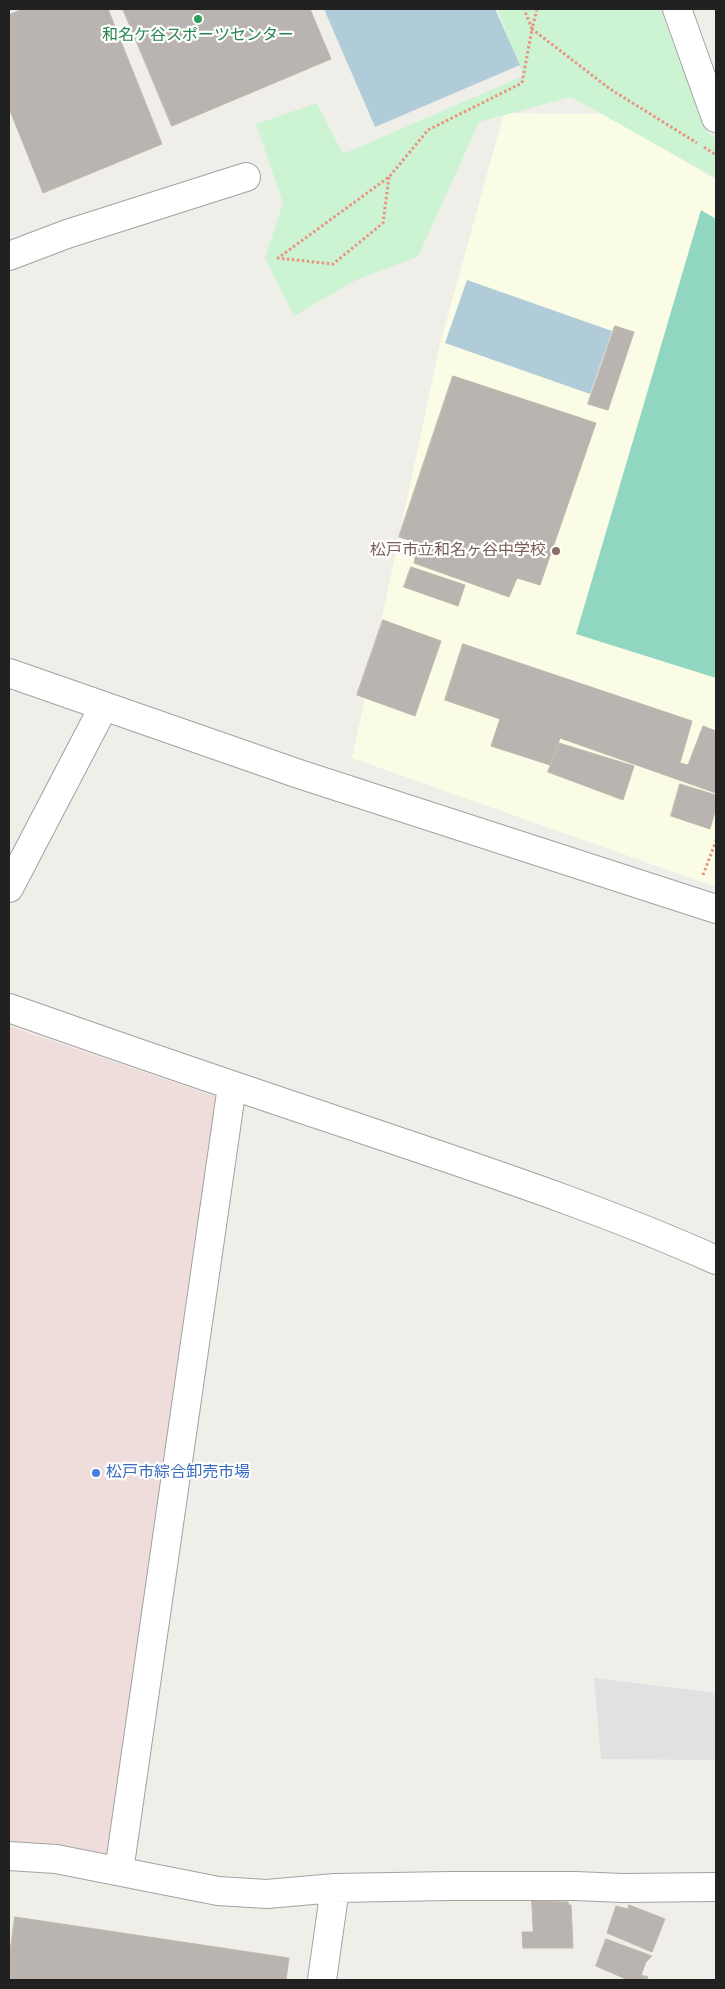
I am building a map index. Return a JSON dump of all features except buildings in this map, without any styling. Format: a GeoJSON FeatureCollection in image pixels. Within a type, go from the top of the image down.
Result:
{"type":"FeatureCollection","features":[{"type":"Feature","properties":{"kind":"street"},"geometry":{"type":"LineString","coordinates":[[678,9],[716,118]]}},
{"type":"Feature","properties":{"kind":"street"},"geometry":{"type":"LineString","coordinates":[[9,256],[67,234],[246,177]]}},
{"type":"Feature","properties":{"kind":"street"},"geometry":{"type":"LineString","coordinates":[[9,673],[308,778],[716,909]]}},
{"type":"Feature","properties":{"kind":"street"},"geometry":{"type":"LineString","coordinates":[[9,888],[104,706]]}},
{"type":"Feature","properties":{"kind":"street"},"geometry":{"type":"LineString","coordinates":[[9,1008],[232,1086],[495,1174],[610,1215],[716,1260]]}},
{"type":"Feature","properties":{"kind":"street"},"geometry":{"type":"LineString","coordinates":[[119,1871],[232,1086]]}},
{"type":"Feature","properties":{"kind":"street"},"geometry":{"type":"LineString","coordinates":[[9,1856],[56,1859],[228,1891],[266,1894],[335,1888],[450,1886],[716,1887]]}},
{"type":"Feature","properties":{"kind":"street"},"geometry":{"type":"LineString","coordinates":[[322,1980],[335,1888]]}},
{"type":"Feature","properties":{"kind":"path"},"geometry":{"type":"LineString","coordinates":[[524,9],[532,29],[610,89],[716,155]]}},
{"type":"Feature","properties":{"kind":"path"},"geometry":{"type":"LineString","coordinates":[[389,177],[383,223],[332,264],[278,258],[389,177],[428,130],[522,83],[537,9]]}},
{"type":"Feature","properties":{"kind":"path"},"geometry":{"type":"LineString","coordinates":[[701,881],[716,841]]}},
{"type":"Feature","properties":{"kind":"shaded area","name":"松戸市立和名ヶ谷中学校"},"geometry":{"type":"Polygon","coordinates":[[[504,113],[605,114],[716,180],[716,887],[352,758],[440,344],[504,113]]]}},
{"type":"Feature","properties":{"kind":"shaded area","name":"松戸市綜合卸売市場"},"geometry":{"type":"Polygon","coordinates":[[[9,1026],[240,1105],[125,1856],[9,1841],[9,1026]]]}},
{"type":"Feature","properties":{"kind":"shaded area"},"geometry":{"type":"Polygon","coordinates":[[[594,1678],[716,1693],[716,1760],[601,1759],[594,1678]]]}},
{"type":"Feature","properties":{"kind":"green space"},"geometry":{"type":"Polygon","coordinates":[[[497,9],[660,9],[708,133],[716,138],[716,178],[571,97],[479,122],[418,257],[356,280],[294,316],[265,258],[283,203],[256,124],[317,103],[343,154],[523,76],[497,9]]]}},
{"type":"Feature","properties":{"kind":"green space"},"geometry":{"type":"Polygon","coordinates":[[[701,210],[716,219],[716,678],[576,634],[701,210]]]}},
{"type":"Feature","properties":{"kind":"water"},"geometry":{"type":"Polygon","coordinates":[[[324,9],[495,9],[520,65],[375,127],[324,9]]]}},
{"type":"Feature","properties":{"kind":"water"},"geometry":{"type":"Polygon","coordinates":[[[467,280],[612,331],[590,394],[445,343],[467,280]]]}},
{"type":"Feature","properties":{"kind":"place","name":"和名ケ谷スポーツセンター"},"geometry":{"type":"Point","coordinates":[198,19]}},
{"type":"Feature","properties":{"kind":"place","name":"松戸市立和名ヶ谷中学校"},"geometry":{"type":"Point","coordinates":[556,551]}},
{"type":"Feature","properties":{"kind":"place","name":"松戸市綜合卸売市場"},"geometry":{"type":"Point","coordinates":[96,1473]}}]}
